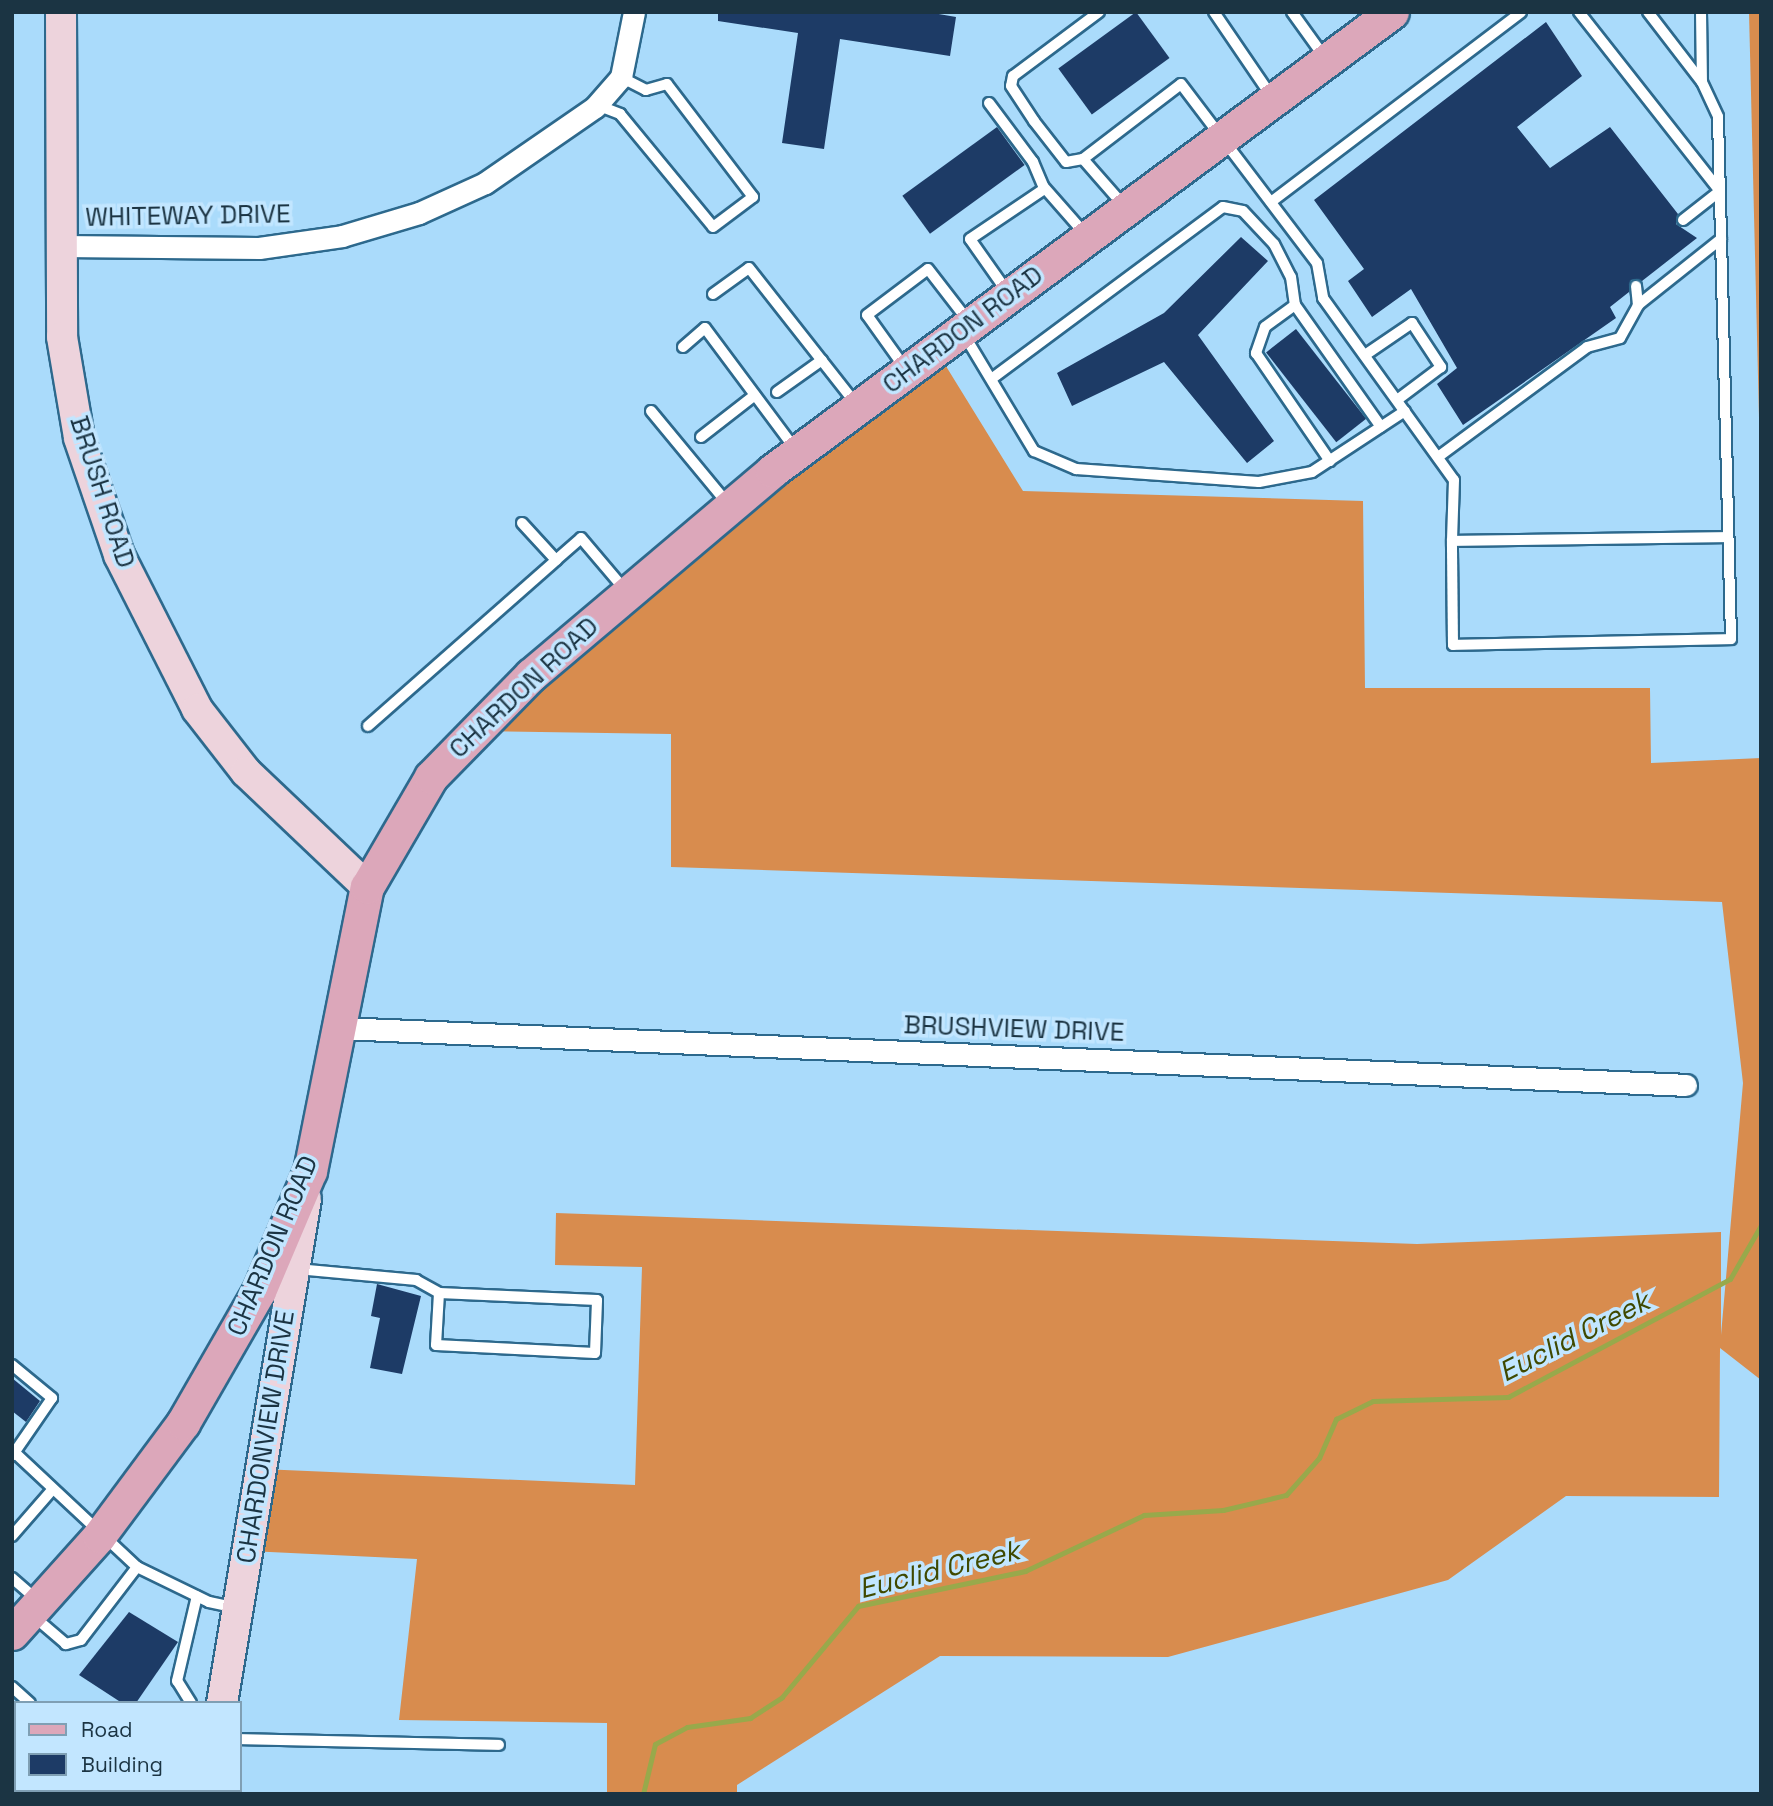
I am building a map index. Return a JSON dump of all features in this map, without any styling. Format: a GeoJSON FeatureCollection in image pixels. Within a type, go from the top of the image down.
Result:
{"type":"FeatureCollection","features":[{"type":"Feature","properties":{"kind":"main road","name":"CHARDON ROAD"},"geometry":{"type":"LineString","coordinates":[[22,1621],[99,1536],[183,1423],[229,1347],[310,1171],[367,887],[430,777],[531,675],[798,452],[1392,12]]}},
{"type":"Feature","properties":{"kind":"street","name":"BRUSH ROAD"},"geometry":{"type":"LineString","coordinates":[[61,12],[62,337],[79,438],[119,555],[165,655],[246,772],[367,887]]}},
{"type":"Feature","properties":{"kind":"street","name":"WHITEWAY DRIVE"},"geometry":{"type":"LineString","coordinates":[[62,246],[259,248],[342,236],[485,183],[597,105],[621,77],[634,12]]}},
{"type":"Feature","properties":{"kind":"street","name":"BRUSHVIEW DRIVE"},"geometry":{"type":"LineString","coordinates":[[340,1028],[1686,1085]]}},
{"type":"Feature","properties":{"kind":"street","name":"CHARDONVIEW DRIVE"},"geometry":{"type":"LineString","coordinates":[[222,1701],[310,1171]]}},
{"type":"Feature","properties":{"kind":"lane"},"geometry":{"type":"LineString","coordinates":[[1099,12],[1013,76],[1011,86],[1066,162],[1083,159],[1181,84],[1223,137],[1317,263],[1323,298],[1454,480],[1458,503],[1452,541],[1453,645],[1731,639],[1716,103],[1648,12]]}},
{"type":"Feature","properties":{"kind":"lane"},"geometry":{"type":"LineString","coordinates":[[1213,12],[1273,100]]}},
{"type":"Feature","properties":{"kind":"lane"},"geometry":{"type":"LineString","coordinates":[[1292,12],[1327,60]]}},
{"type":"Feature","properties":{"kind":"lane"},"geometry":{"type":"LineString","coordinates":[[1271,202],[1521,12]]}},
{"type":"Feature","properties":{"kind":"lane"},"geometry":{"type":"LineString","coordinates":[[1579,12],[1720,191]]}},
{"type":"Feature","properties":{"kind":"lane"},"geometry":{"type":"LineString","coordinates":[[1701,12],[1702,82]]}},
{"type":"Feature","properties":{"kind":"lane"},"geometry":{"type":"LineString","coordinates":[[597,105],[620,114],[713,227],[753,197],[667,84],[646,90],[621,77]]}},
{"type":"Feature","properties":{"kind":"lane"},"geometry":{"type":"LineString","coordinates":[[989,103],[1033,162],[1044,189],[1087,237]]}},
{"type":"Feature","properties":{"kind":"lane"},"geometry":{"type":"LineString","coordinates":[[1083,159],[1126,209]]}},
{"type":"Feature","properties":{"kind":"lane"},"geometry":{"type":"LineString","coordinates":[[1010,295],[970,239],[1044,189]]}},
{"type":"Feature","properties":{"kind":"lane"},"geometry":{"type":"LineString","coordinates":[[1683,220],[1720,191]]}},
{"type":"Feature","properties":{"kind":"lane"},"geometry":{"type":"LineString","coordinates":[[994,377],[1223,207],[1243,211],[1274,244],[1291,276],[1295,305],[1381,427]]}},
{"type":"Feature","properties":{"kind":"lane"},"geometry":{"type":"LineString","coordinates":[[1438,457],[1587,347],[1620,338],[1637,305],[1721,239]]}},
{"type":"Feature","properties":{"kind":"lane"},"geometry":{"type":"LineString","coordinates":[[713,294],[749,268],[859,407]]}},
{"type":"Feature","properties":{"kind":"lane"},"geometry":{"type":"LineString","coordinates":[[907,371],[867,315],[928,269],[966,328],[1034,451],[1076,469],[1259,482],[1312,472],[1405,411]]}},
{"type":"Feature","properties":{"kind":"lane"},"geometry":{"type":"LineString","coordinates":[[1636,286],[1637,305]]}},
{"type":"Feature","properties":{"kind":"lane"},"geometry":{"type":"LineString","coordinates":[[1295,305],[1265,327],[1256,354],[1330,461]]}},
{"type":"Feature","properties":{"kind":"lane"},"geometry":{"type":"LineString","coordinates":[[1364,355],[1412,323],[1441,367],[1397,400]]}},
{"type":"Feature","properties":{"kind":"lane"},"geometry":{"type":"LineString","coordinates":[[682,347],[705,328],[798,452]]}},
{"type":"Feature","properties":{"kind":"lane"},"geometry":{"type":"LineString","coordinates":[[777,392],[822,360]]}},
{"type":"Feature","properties":{"kind":"lane"},"geometry":{"type":"LineString","coordinates":[[701,438],[755,395]]}},
{"type":"Feature","properties":{"kind":"lane"},"geometry":{"type":"LineString","coordinates":[[651,411],[730,507]]}},
{"type":"Feature","properties":{"kind":"lane"},"geometry":{"type":"LineString","coordinates":[[522,523],[556,560]]}},
{"type":"Feature","properties":{"kind":"lane"},"geometry":{"type":"LineString","coordinates":[[1452,541],[1728,537]]}},
{"type":"Feature","properties":{"kind":"lane"},"geometry":{"type":"LineString","coordinates":[[368,726],[581,538],[628,593]]}},
{"type":"Feature","properties":{"kind":"lane"},"geometry":{"type":"LineString","coordinates":[[294,1269],[388,1274],[439,1293],[597,1300],[595,1353],[436,1345],[439,1293]]}},
{"type":"Feature","properties":{"kind":"lane"},"geometry":{"type":"LineString","coordinates":[[12,1365],[51,1398],[13,1453],[99,1536],[137,1567],[198,1596],[238,1608]]}},
{"type":"Feature","properties":{"kind":"lane"},"geometry":{"type":"LineString","coordinates":[[12,1536],[52,1490]]}},
{"type":"Feature","properties":{"kind":"lane"},"geometry":{"type":"LineString","coordinates":[[12,1578],[22,1621],[66,1644],[81,1640],[137,1567]]}},
{"type":"Feature","properties":{"kind":"lane"},"geometry":{"type":"LineString","coordinates":[[190,1701],[177,1681],[198,1596]]}},
{"type":"Feature","properties":{"kind":"lane"},"geometry":{"type":"LineString","coordinates":[[12,1687],[28,1701]]}},
{"type":"Feature","properties":{"kind":"lane"},"geometry":{"type":"LineString","coordinates":[[242,1739],[499,1745]]}},
{"type":"Feature","properties":{"kind":"shaded area"},"geometry":{"type":"Polygon","coordinates":[[[1749,12],[1761,12],[1761,498],[1749,12]]]}},
{"type":"Feature","properties":{"kind":"shaded area"},"geometry":{"type":"Polygon","coordinates":[[[936,350],[1023,491],[1363,501],[1365,688],[1650,688],[1651,763],[1761,758],[1761,1380],[1720,1348],[1719,1497],[1566,1496],[1448,1580],[1168,1657],[940,1656],[737,1785],[737,1794],[607,1794],[607,1723],[399,1720],[417,1559],[247,1551],[261,1469],[635,1485],[642,1267],[555,1265],[556,1213],[1417,1244],[1721,1232],[1721,1335],[1743,1083],[1722,902],[671,867],[671,734],[472,731],[936,350]]]}},
{"type":"Feature","properties":{"kind":"building"},"geometry":{"type":"Polygon","coordinates":[[[718,12],[927,12],[956,17],[950,56],[840,39],[824,149],[782,143],[798,33],[718,21],[718,12]]]}},
{"type":"Feature","properties":{"kind":"building"},"geometry":{"type":"Polygon","coordinates":[[[1136,12],[1170,58],[1092,115],[1058,68],[1136,12]]]}},
{"type":"Feature","properties":{"kind":"building"},"geometry":{"type":"Polygon","coordinates":[[[1546,22],[1582,76],[1517,127],[1550,168],[1610,127],[1678,214],[1676,224],[1697,238],[1642,281],[1631,280],[1629,292],[1610,307],[1616,318],[1463,425],[1437,384],[1457,368],[1411,289],[1372,317],[1348,281],[1364,269],[1314,200],[1546,22]]]}},
{"type":"Feature","properties":{"kind":"building"},"geometry":{"type":"Polygon","coordinates":[[[997,127],[1025,165],[930,234],[902,196],[997,127]]]}},
{"type":"Feature","properties":{"kind":"building"},"geometry":{"type":"Polygon","coordinates":[[[1241,237],[1268,261],[1198,335],[1274,441],[1247,463],[1164,362],[1072,406],[1057,373],[1164,313],[1241,237]]]}},
{"type":"Feature","properties":{"kind":"building"},"geometry":{"type":"Polygon","coordinates":[[[1296,329],[1366,419],[1336,442],[1266,352],[1296,329]]]}},
{"type":"Feature","properties":{"kind":"building"},"geometry":{"type":"Polygon","coordinates":[[[377,1284],[421,1296],[402,1374],[370,1368],[380,1318],[371,1316],[377,1284]]]}},
{"type":"Feature","properties":{"kind":"building"},"geometry":{"type":"Polygon","coordinates":[[[12,1378],[40,1401],[26,1422],[12,1411],[12,1378]]]}},
{"type":"Feature","properties":{"kind":"building"},"geometry":{"type":"Polygon","coordinates":[[[129,1612],[178,1642],[137,1701],[119,1701],[79,1675],[129,1612]]]}},
{"type":"Feature","properties":{"kind":"waterway","name":"Euclid Creek"},"geometry":{"type":"LineString","coordinates":[[643,1794],[655,1744],[687,1727],[750,1718],[782,1697],[858,1606],[1025,1571],[1144,1515],[1223,1510],[1286,1495],[1319,1458],[1336,1419],[1373,1401],[1508,1397],[1730,1279],[1761,1225]]}}]}
